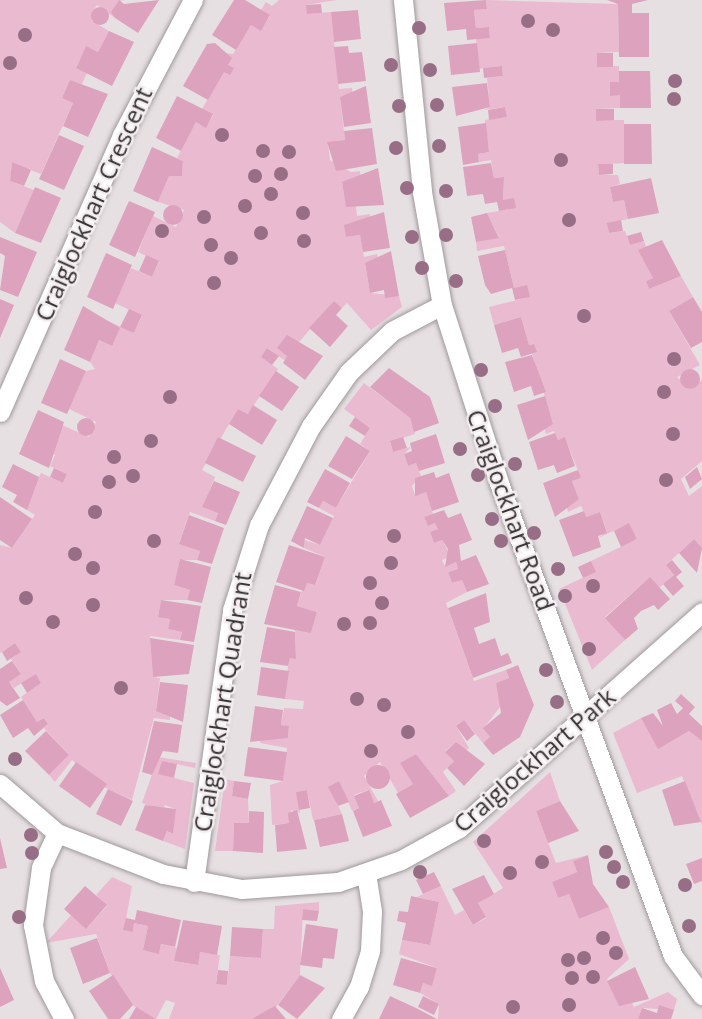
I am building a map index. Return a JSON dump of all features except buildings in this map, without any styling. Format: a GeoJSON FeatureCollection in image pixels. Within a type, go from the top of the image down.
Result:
{"type":"FeatureCollection","features":[{"type":"Feature","properties":{"kind":"street","name":"Craiglockhart Crescent"},"geometry":{"type":"LineString","coordinates":[[0,412],[122,135],[193,0]]}},
{"type":"Feature","properties":{"kind":"street","name":"Craiglockhart Road"},"geometry":{"type":"LineString","coordinates":[[403,0],[422,192],[442,305],[584,718],[673,956],[702,995]]}},
{"type":"Feature","properties":{"kind":"street","name":"Craiglockhart Quadrant"},"geometry":{"type":"LineString","coordinates":[[194,881],[232,610],[259,525],[311,426],[348,372],[392,331],[442,305]]}},
{"type":"Feature","properties":{"kind":"street","name":"Craiglockhart Park"},"geometry":{"type":"LineString","coordinates":[[0,784],[57,833],[106,856],[194,881],[294,890],[366,874],[458,828],[702,612]]}},
{"type":"Feature","properties":{"kind":"street"},"geometry":{"type":"LineString","coordinates":[[57,833],[41,868],[33,925],[44,981],[64,1019]]}},
{"type":"Feature","properties":{"kind":"street"},"geometry":{"type":"LineString","coordinates":[[341,1019],[359,987],[370,950],[372,911],[366,874]]}},
{"type":"Feature","properties":{"kind":"shaded area"},"geometry":{"type":"Polygon","coordinates":[[[0,0],[126,0],[118,1],[112,12],[115,18],[97,5],[92,13],[92,21],[109,31],[98,52],[86,47],[76,67],[87,73],[81,86],[70,81],[62,98],[73,103],[41,174],[12,163],[10,181],[34,190],[15,233],[0,222],[0,0]]]}},
{"type":"Feature","properties":{"kind":"shaded area"},"geometry":{"type":"Polygon","coordinates":[[[279,0],[337,0],[306,5],[308,14],[331,12],[339,89],[352,88],[353,95],[340,97],[345,140],[328,143],[330,160],[351,172],[360,171],[361,179],[342,182],[346,206],[356,205],[357,216],[370,214],[371,220],[345,225],[346,237],[360,235],[364,257],[377,254],[379,261],[365,264],[370,293],[399,296],[402,307],[371,330],[347,303],[342,308],[334,301],[284,360],[268,348],[261,357],[278,369],[248,414],[238,409],[202,470],[215,477],[203,507],[218,513],[215,521],[190,512],[179,543],[200,551],[197,560],[180,560],[174,585],[190,590],[187,600],[161,600],[158,616],[170,619],[168,629],[182,632],[180,640],[150,636],[153,677],[160,678],[156,710],[170,713],[170,720],[154,718],[132,800],[106,788],[72,760],[55,782],[49,775],[69,755],[44,728],[48,724],[44,718],[37,722],[21,697],[41,683],[36,674],[14,688],[9,682],[21,674],[11,659],[20,652],[15,643],[0,653],[0,545],[12,548],[35,515],[27,510],[27,500],[41,473],[63,483],[67,474],[50,466],[55,455],[50,453],[62,425],[89,437],[93,430],[96,422],[69,409],[86,371],[95,369],[90,362],[99,340],[112,346],[108,321],[134,333],[142,316],[115,303],[131,268],[152,277],[159,262],[138,252],[153,216],[176,227],[184,210],[158,202],[169,176],[182,175],[183,161],[177,158],[196,122],[206,127],[213,115],[202,109],[231,58],[223,53],[233,54],[251,25],[261,30],[270,16],[261,10],[266,2],[272,6],[279,0]]]}},
{"type":"Feature","properties":{"kind":"shaded area"},"geometry":{"type":"Polygon","coordinates":[[[486,0],[618,4],[619,52],[597,53],[597,67],[619,66],[619,82],[610,82],[610,95],[620,95],[620,108],[596,109],[596,120],[624,120],[624,163],[598,165],[599,175],[618,175],[620,184],[610,187],[613,201],[624,200],[628,219],[608,223],[609,233],[625,231],[630,245],[644,241],[646,247],[639,250],[653,278],[646,281],[649,289],[681,276],[693,297],[669,311],[700,365],[677,377],[690,389],[702,380],[702,461],[681,479],[689,496],[702,486],[702,548],[694,539],[666,565],[674,575],[659,588],[649,578],[605,617],[625,640],[592,670],[559,589],[595,572],[591,561],[637,539],[629,524],[598,538],[607,532],[600,512],[586,517],[581,506],[568,512],[566,504],[579,499],[572,481],[581,478],[565,438],[558,440],[554,431],[546,434],[544,427],[553,424],[532,353],[534,344],[529,345],[521,317],[494,325],[489,307],[529,297],[514,288],[504,246],[477,251],[476,242],[499,237],[487,213],[515,208],[503,200],[504,177],[494,178],[491,160],[479,162],[478,154],[489,152],[485,120],[507,117],[505,107],[484,110],[490,107],[487,78],[503,76],[502,66],[479,69],[476,39],[490,37],[489,27],[476,28],[474,10],[487,9],[486,0]]]}},
{"type":"Feature","properties":{"kind":"shaded area"},"geometry":{"type":"Polygon","coordinates":[[[364,383],[410,418],[415,434],[390,442],[393,452],[411,447],[404,454],[408,466],[416,463],[421,476],[412,486],[415,495],[426,492],[433,514],[424,517],[428,526],[435,523],[438,529],[430,532],[434,543],[442,540],[451,556],[442,560],[445,566],[456,562],[458,569],[448,572],[452,583],[462,580],[467,592],[446,603],[474,681],[506,670],[509,678],[496,683],[503,703],[484,728],[490,737],[483,743],[464,720],[456,726],[469,748],[465,751],[456,742],[445,751],[454,761],[443,772],[456,791],[449,796],[416,754],[401,763],[413,784],[398,793],[380,762],[364,776],[378,801],[374,803],[368,790],[354,795],[359,808],[352,811],[339,781],[329,787],[342,814],[313,820],[307,790],[297,792],[300,813],[291,810],[289,823],[272,825],[270,785],[283,781],[287,748],[260,743],[261,738],[288,738],[289,727],[281,725],[284,708],[303,709],[304,701],[285,699],[288,666],[290,658],[296,658],[295,630],[311,632],[317,612],[297,606],[302,590],[307,583],[315,585],[325,557],[304,548],[305,540],[320,545],[334,516],[319,508],[323,501],[336,508],[370,451],[360,444],[370,428],[344,409],[364,383]]]}},
{"type":"Feature","properties":{"kind":"shaded area"},"geometry":{"type":"Polygon","coordinates":[[[641,718],[658,748],[689,731],[702,741],[702,825],[682,776],[637,793],[613,733],[641,718]]]}},
{"type":"Feature","properties":{"kind":"shaded area"},"geometry":{"type":"Polygon","coordinates":[[[158,757],[196,763],[195,768],[162,761],[159,774],[194,783],[185,849],[163,841],[167,831],[173,834],[175,809],[165,805],[162,811],[142,803],[158,757]]]}},
{"type":"Feature","properties":{"kind":"shaded area"},"geometry":{"type":"Polygon","coordinates":[[[550,772],[560,801],[536,811],[556,863],[588,855],[573,861],[577,872],[552,882],[558,898],[569,894],[579,919],[609,907],[629,959],[607,979],[619,1005],[631,1000],[634,1007],[668,992],[677,999],[674,1010],[642,1008],[638,1019],[438,1019],[439,1004],[420,993],[423,983],[432,985],[437,968],[399,954],[402,940],[430,945],[439,902],[417,897],[441,886],[455,915],[464,910],[473,925],[486,918],[478,903],[503,888],[473,842],[550,772]]]}},
{"type":"Feature","properties":{"kind":"shaded area"},"geometry":{"type":"Polygon","coordinates":[[[225,779],[234,781],[232,796],[248,799],[249,823],[234,823],[233,851],[215,851],[225,779]]]}},
{"type":"Feature","properties":{"kind":"shaded area"},"geometry":{"type":"Polygon","coordinates":[[[112,877],[132,886],[124,930],[133,932],[134,923],[148,926],[143,950],[159,953],[161,944],[177,948],[175,961],[197,965],[200,952],[220,955],[216,983],[227,985],[230,956],[261,958],[263,929],[274,929],[275,906],[319,902],[319,911],[303,909],[300,975],[276,1007],[252,1019],[169,1019],[175,1003],[166,1000],[156,1019],[132,1005],[110,973],[96,934],[46,943],[71,915],[87,928],[107,906],[96,895],[112,877]]]}}]}
